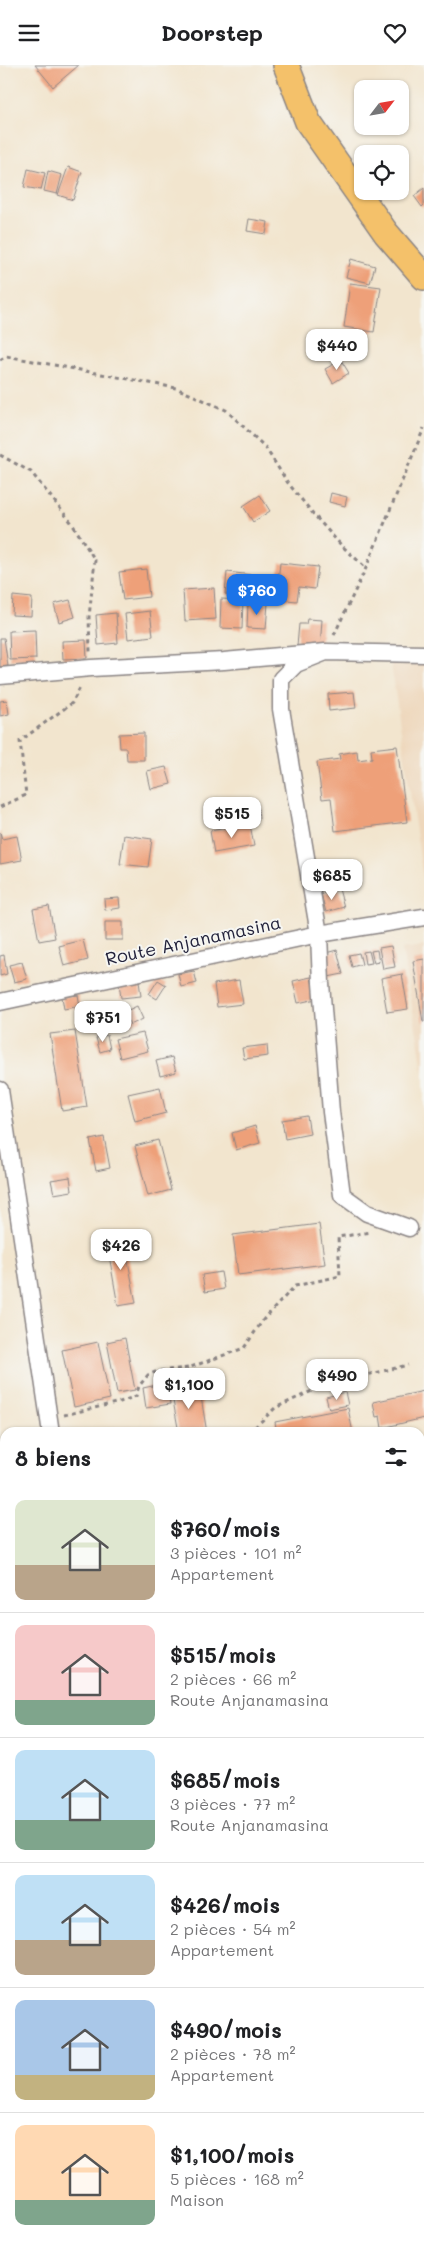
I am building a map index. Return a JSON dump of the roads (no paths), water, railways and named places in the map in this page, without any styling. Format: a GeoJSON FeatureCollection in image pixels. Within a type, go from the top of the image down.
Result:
{"type":"FeatureCollection","features":[{"type":"Feature","properties":{"kind":"main road"},"geometry":{"type":"LineString","coordinates":[[286,65],[308,122],[386,233],[424,277]]}},
{"type":"Feature","properties":{"kind":"street"},"geometry":{"type":"LineString","coordinates":[[326,652],[296,664],[281,679],[281,709],[319,934],[330,1102],[342,1195],[367,1213],[409,1228]]}},
{"type":"Feature","properties":{"kind":"street"},"geometry":{"type":"LineString","coordinates":[[0,676],[91,667],[224,661],[326,652],[424,654]]}},
{"type":"Feature","properties":{"kind":"street","name":"Route Anjanamasina"},"geometry":{"type":"LineString","coordinates":[[0,1003],[319,934],[424,917]]}},
{"type":"Feature","properties":{"kind":"street"},"geometry":{"type":"LineString","coordinates":[[0,1090],[50,1425]]}}]}
